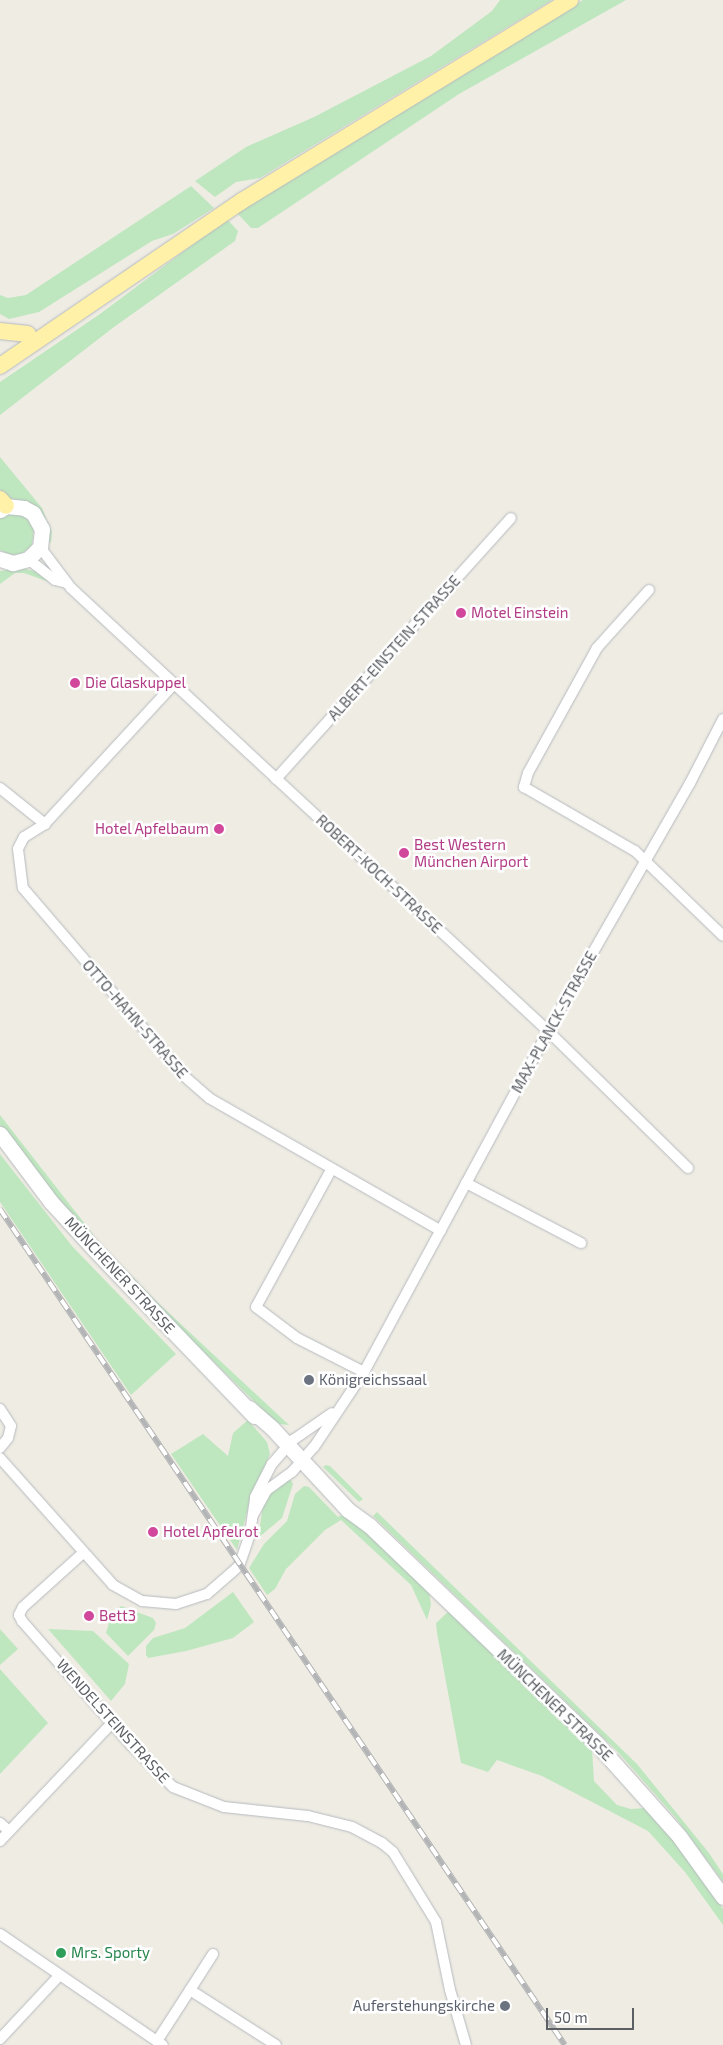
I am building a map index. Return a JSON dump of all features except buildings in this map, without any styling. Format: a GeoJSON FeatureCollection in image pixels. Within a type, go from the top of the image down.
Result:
{"type":"FeatureCollection","features":[{"type":"Feature","properties":{"kind":"main road"},"geometry":{"type":"LineString","coordinates":[[0,366],[131,278],[170,248],[209,222],[570,0]]}},
{"type":"Feature","properties":{"kind":"main road"},"geometry":{"type":"LineString","coordinates":[[0,352],[126,270],[170,248]]}},
{"type":"Feature","properties":{"kind":"main road"},"geometry":{"type":"LineString","coordinates":[[0,330],[28,334]]}},
{"type":"Feature","properties":{"kind":"street"},"geometry":{"type":"LineString","coordinates":[[1,560],[13,563],[28,560],[40,547],[42,529],[34,514],[15,506],[2,505]]}},
{"type":"Feature","properties":{"kind":"street","name":"ALBERT-EINSTEIN-STRASSE"},"geometry":{"type":"LineString","coordinates":[[276,779],[511,518]]}},
{"type":"Feature","properties":{"kind":"street","name":"ROBERT-KOCH-STRASSE"},"geometry":{"type":"LineString","coordinates":[[40,547],[63,573],[67,583],[548,1031],[688,1168]]}},
{"type":"Feature","properties":{"kind":"street","name":"ROBERT-KOCH-STRASSE"},"geometry":{"type":"LineString","coordinates":[[28,560],[55,580],[67,583]]}},
{"type":"Feature","properties":{"kind":"street"},"geometry":{"type":"LineString","coordinates":[[649,590],[597,648],[524,782],[528,791],[635,851],[723,936]]}},
{"type":"Feature","properties":{"kind":"street","name":"OTTO-HAHN-STRASSE"},"geometry":{"type":"LineString","coordinates":[[174,684],[45,824],[24,837],[18,849],[18,867],[24,888],[184,1076],[214,1102],[441,1231]]}},
{"type":"Feature","properties":{"kind":"street","name":"MAX-PLANCK-STRASSE"},"geometry":{"type":"LineString","coordinates":[[253,1515],[272,1485],[303,1461],[364,1372],[548,1031],[723,719]]}},
{"type":"Feature","properties":{"kind":"street"},"geometry":{"type":"LineString","coordinates":[[0,788],[45,824]]}},
{"type":"Feature","properties":{"kind":"street","name":"MÜNCHENER STRASSE"},"geometry":{"type":"LineString","coordinates":[[0,1134],[51,1202],[94,1250],[249,1408],[269,1432],[282,1441],[341,1499],[354,1505],[370,1526],[616,1763],[679,1836],[723,1897]]}},
{"type":"Feature","properties":{"kind":"street"},"geometry":{"type":"LineString","coordinates":[[331,1170],[256,1307],[296,1338],[364,1372]]}},
{"type":"Feature","properties":{"kind":"street"},"geometry":{"type":"LineString","coordinates":[[466,1183],[581,1243]]}},
{"type":"Feature","properties":{"kind":"street"},"geometry":{"type":"LineString","coordinates":[[0,1409],[11,1426],[8,1438],[0,1448]]}},
{"type":"Feature","properties":{"kind":"street","name":"MAX-PLANCK-STRASSE"},"geometry":{"type":"LineString","coordinates":[[282,1441],[337,1410]]}},
{"type":"Feature","properties":{"kind":"street"},"geometry":{"type":"LineString","coordinates":[[0,1458],[113,1585],[130,1596],[156,1604],[182,1603],[207,1594],[239,1566],[250,1534],[255,1497],[282,1441]]}},
{"type":"Feature","properties":{"kind":"street","name":"WENDELSTEINSTRASSE"},"geometry":{"type":"LineString","coordinates":[[83,1553],[23,1607],[19,1615],[165,1781],[189,1795],[224,1806],[331,1821],[352,1827],[382,1843],[402,1863],[436,1922],[450,1990],[466,2045]]}},
{"type":"Feature","properties":{"kind":"street"},"geometry":{"type":"LineString","coordinates":[[0,1841],[112,1722]]}},
{"type":"Feature","properties":{"kind":"street"},"geometry":{"type":"LineString","coordinates":[[0,1822],[9,1831]]}},
{"type":"Feature","properties":{"kind":"street"},"geometry":{"type":"LineString","coordinates":[[0,1934],[160,2043],[213,1954]]}},
{"type":"Feature","properties":{"kind":"street"},"geometry":{"type":"LineString","coordinates":[[0,2039],[59,1976]]}},
{"type":"Feature","properties":{"kind":"street"},"geometry":{"type":"LineString","coordinates":[[190,1990],[276,2045]]}},
{"type":"Feature","properties":{"kind":"green space"},"geometry":{"type":"Polygon","coordinates":[[[500,0],[552,0],[260,178],[236,182],[215,197],[195,181],[246,147],[314,117],[431,56],[492,11],[500,0]]]}},
{"type":"Feature","properties":{"kind":"green space"},"geometry":{"type":"Polygon","coordinates":[[[583,0],[626,0],[459,94],[258,228],[251,228],[237,213],[583,0]]]}},
{"type":"Feature","properties":{"kind":"green space"},"geometry":{"type":"Polygon","coordinates":[[[191,186],[214,208],[173,234],[152,241],[39,312],[9,319],[0,314],[0,295],[8,298],[26,295],[191,186]]]}},
{"type":"Feature","properties":{"kind":"green space"},"geometry":{"type":"Polygon","coordinates":[[[227,219],[238,231],[235,241],[114,327],[0,415],[0,382],[100,314],[227,219]]]}},
{"type":"Feature","properties":{"kind":"green space"},"geometry":{"type":"Polygon","coordinates":[[[0,457],[42,508],[47,520],[40,512],[23,502],[9,499],[0,490],[0,457]]]}},
{"type":"Feature","properties":{"kind":"green space"},"geometry":{"type":"Polygon","coordinates":[[[11,514],[24,516],[34,527],[32,546],[21,554],[10,555],[0,550],[0,518],[11,514]]]}},
{"type":"Feature","properties":{"kind":"green space"},"geometry":{"type":"Polygon","coordinates":[[[47,520],[52,532],[51,542],[48,543],[47,520]]]}},
{"type":"Feature","properties":{"kind":"green space"},"geometry":{"type":"Polygon","coordinates":[[[21,568],[35,571],[52,583],[24,573],[15,573],[0,584],[0,571],[21,568]]]}},
{"type":"Feature","properties":{"kind":"green space"},"geometry":{"type":"Polygon","coordinates":[[[0,1115],[99,1242],[155,1300],[289,1425],[279,1424],[271,1418],[93,1243],[0,1125],[0,1115]]]}},
{"type":"Feature","properties":{"kind":"green space"},"geometry":{"type":"Polygon","coordinates":[[[0,1154],[72,1246],[176,1354],[131,1395],[0,1202],[0,1154]]]}},
{"type":"Feature","properties":{"kind":"green space"},"geometry":{"type":"Polygon","coordinates":[[[248,1420],[267,1442],[270,1454],[250,1501],[237,1550],[171,1454],[203,1434],[228,1456],[233,1433],[248,1420]]]}},
{"type":"Feature","properties":{"kind":"green space"},"geometry":{"type":"Polygon","coordinates":[[[326,1465],[330,1466],[363,1499],[359,1502],[323,1467],[326,1465]]]}},
{"type":"Feature","properties":{"kind":"green space"},"geometry":{"type":"Polygon","coordinates":[[[286,1480],[291,1480],[293,1484],[282,1518],[258,1538],[263,1506],[272,1491],[286,1480]]]}},
{"type":"Feature","properties":{"kind":"green space"},"geometry":{"type":"Polygon","coordinates":[[[304,1486],[309,1487],[338,1517],[347,1513],[429,1591],[431,1605],[427,1620],[411,1585],[341,1520],[325,1530],[286,1569],[275,1589],[267,1595],[249,1568],[264,1544],[287,1521],[295,1494],[304,1486]]]}},
{"type":"Feature","properties":{"kind":"green space"},"geometry":{"type":"Polygon","coordinates":[[[377,1512],[637,1764],[709,1853],[723,1874],[723,1882],[675,1817],[617,1751],[373,1516],[377,1512]]]}},
{"type":"Feature","properties":{"kind":"green space"},"geometry":{"type":"Polygon","coordinates":[[[233,1592],[254,1622],[233,1638],[186,1651],[148,1658],[146,1646],[153,1638],[185,1628],[233,1592]]]}},
{"type":"Feature","properties":{"kind":"green space"},"geometry":{"type":"Polygon","coordinates":[[[121,1606],[153,1618],[156,1623],[154,1630],[128,1656],[106,1633],[109,1623],[116,1615],[114,1613],[121,1606]]]}},
{"type":"Feature","properties":{"kind":"green space"},"geometry":{"type":"Polygon","coordinates":[[[449,1611],[592,1749],[594,1781],[617,1805],[631,1809],[646,1808],[666,1829],[723,1909],[723,1925],[685,1872],[648,1831],[542,1776],[497,1760],[488,1772],[461,1763],[436,1623],[449,1611]]]}},
{"type":"Feature","properties":{"kind":"green space"},"geometry":{"type":"Polygon","coordinates":[[[0,1629],[18,1649],[0,1665],[0,1629]]]}},
{"type":"Feature","properties":{"kind":"green space"},"geometry":{"type":"Polygon","coordinates":[[[48,1629],[93,1631],[129,1664],[125,1684],[111,1701],[48,1629]]]}},
{"type":"Feature","properties":{"kind":"green space"},"geometry":{"type":"Polygon","coordinates":[[[0,1669],[48,1723],[0,1774],[0,1669]]]}},
{"type":"Feature","properties":{"kind":"railway"},"geometry":{"type":"LineString","coordinates":[[0,1209],[565,2045]]}},
{"type":"Feature","properties":{"kind":"place","name":"Motel Einstein"},"geometry":{"type":"Point","coordinates":[461,613]}},
{"type":"Feature","properties":{"kind":"place","name":"Die Glaskuppel"},"geometry":{"type":"Point","coordinates":[75,683]}},
{"type":"Feature","properties":{"kind":"place","name":"Hotel Apfelbaum"},"geometry":{"type":"Point","coordinates":[219,829]}},
{"type":"Feature","properties":{"kind":"place","name":"Best Western München Airport"},"geometry":{"type":"Point","coordinates":[404,853]}},
{"type":"Feature","properties":{"kind":"place","name":"Königreichssaal"},"geometry":{"type":"Point","coordinates":[309,1380]}},
{"type":"Feature","properties":{"kind":"place","name":"Hotel Apfelrot"},"geometry":{"type":"Point","coordinates":[153,1532]}},
{"type":"Feature","properties":{"kind":"place","name":"Bett3"},"geometry":{"type":"Point","coordinates":[89,1616]}},
{"type":"Feature","properties":{"kind":"place","name":"Mrs. Sporty"},"geometry":{"type":"Point","coordinates":[61,1953]}},
{"type":"Feature","properties":{"kind":"place","name":"Auferstehungskirche"},"geometry":{"type":"Point","coordinates":[505,2006]}}]}
